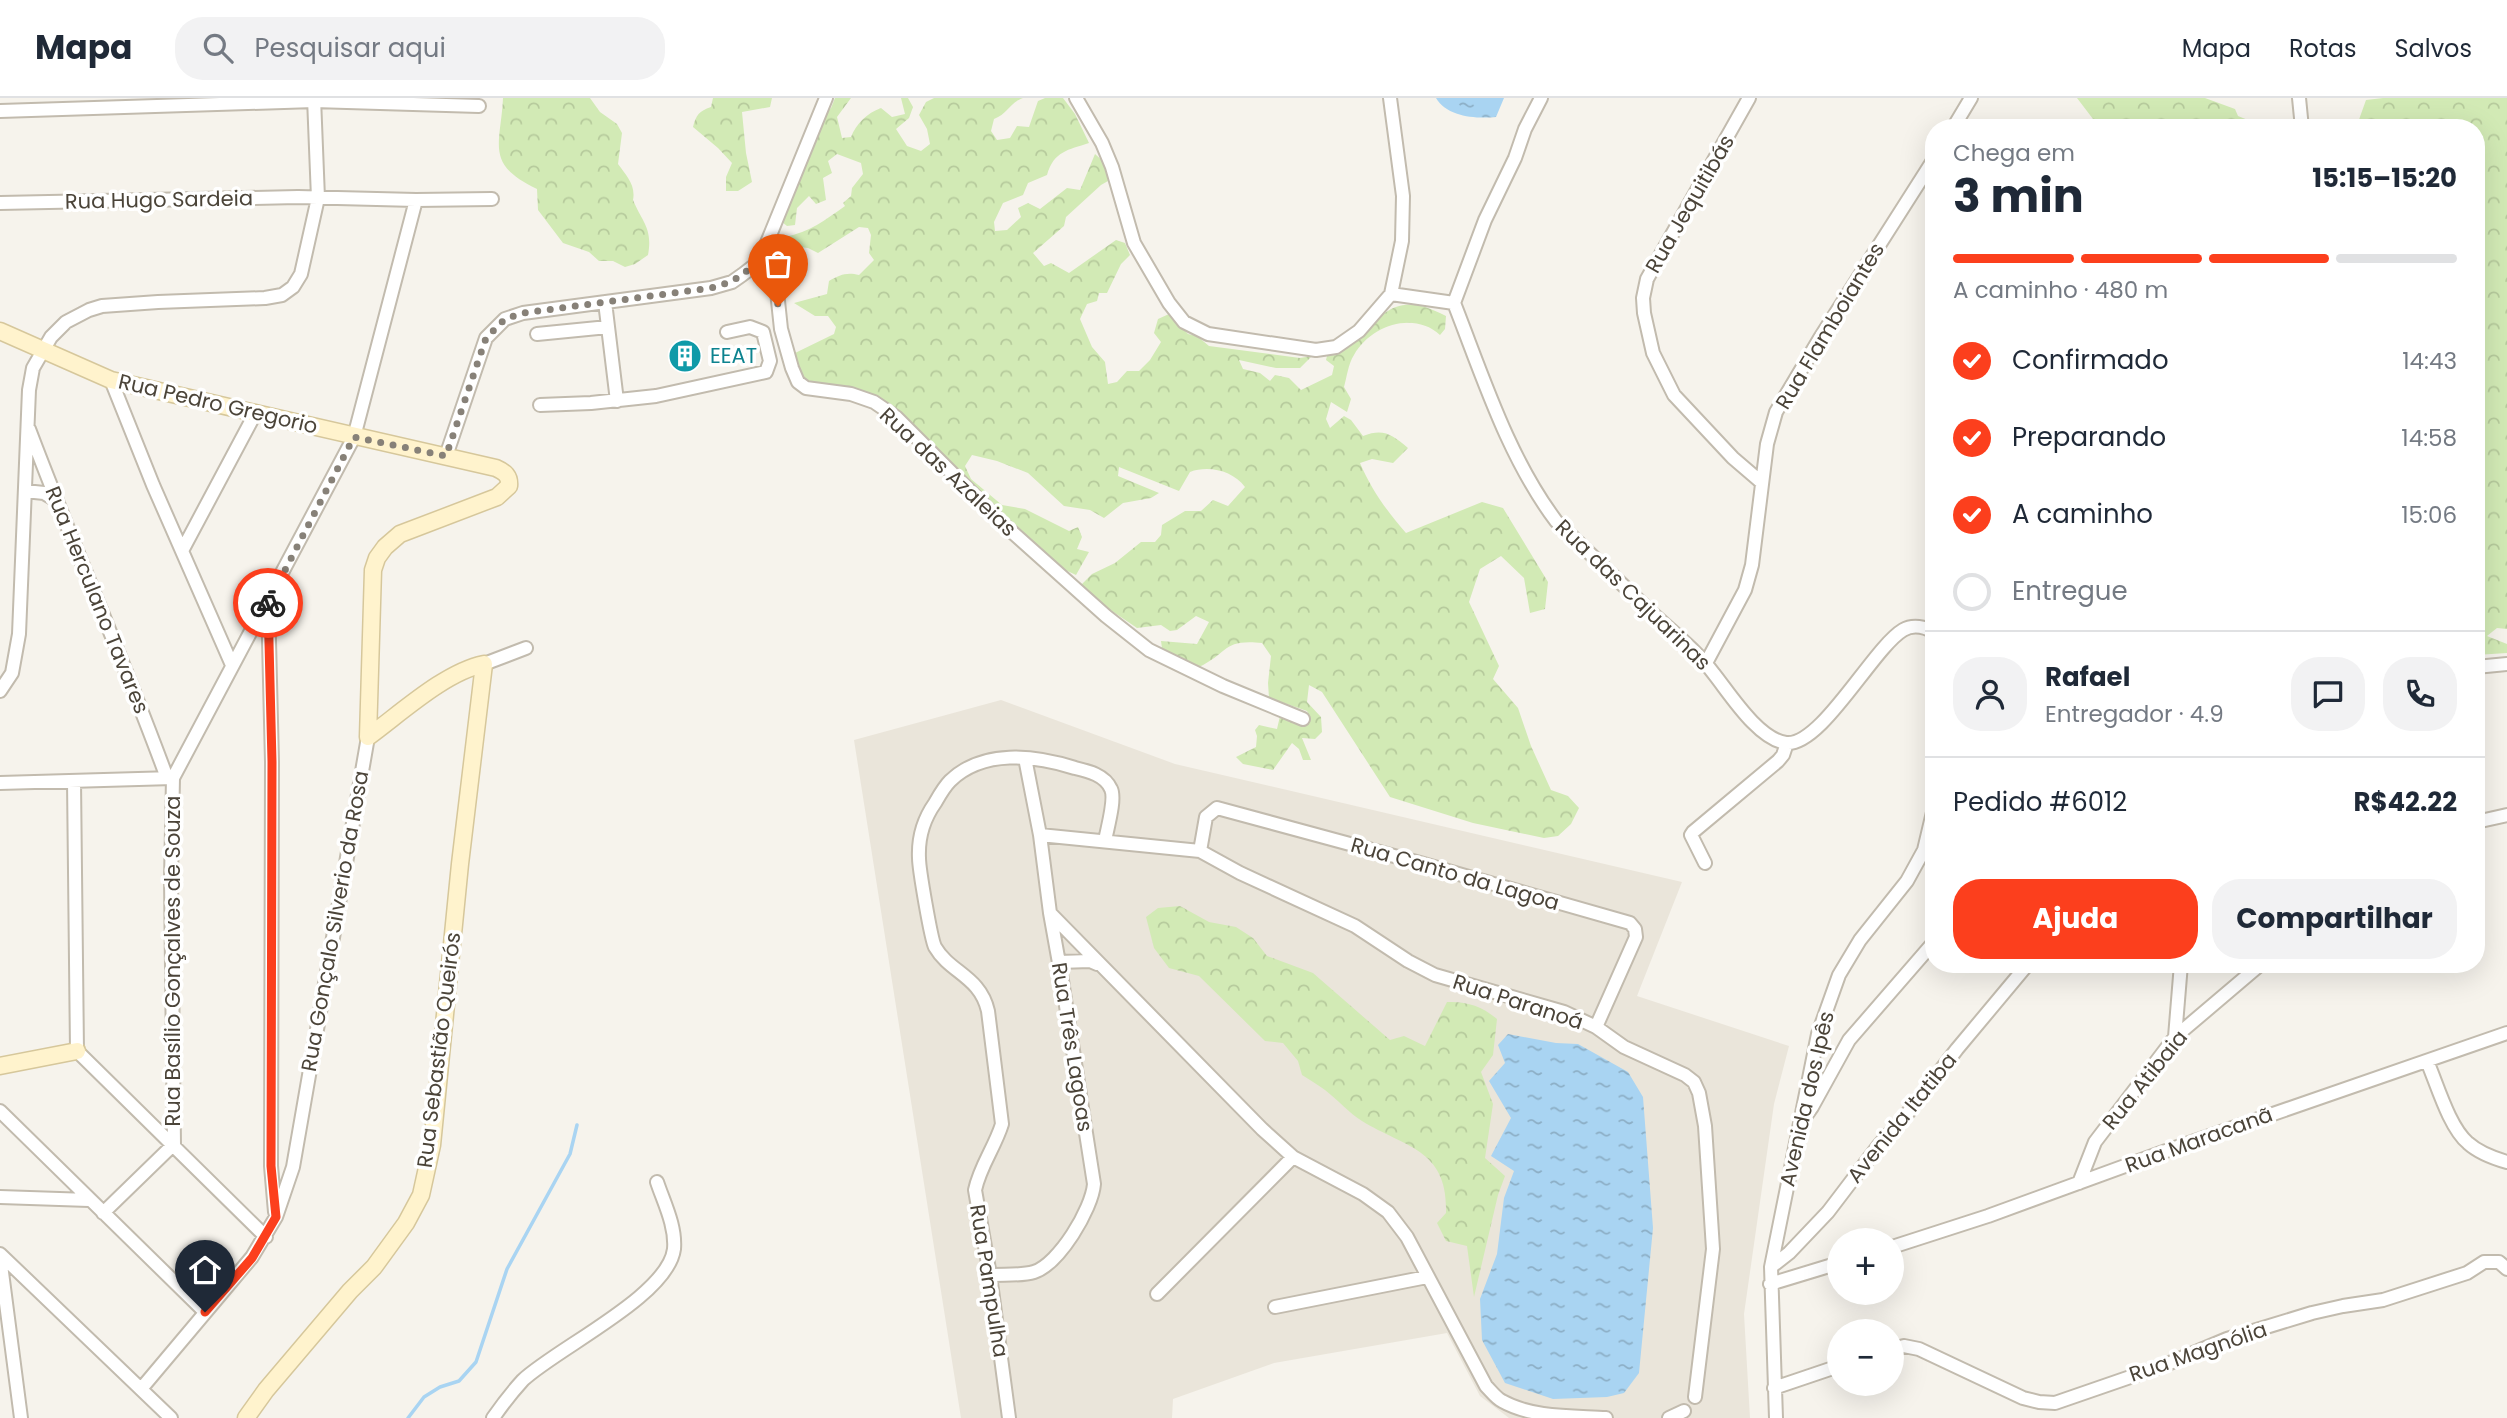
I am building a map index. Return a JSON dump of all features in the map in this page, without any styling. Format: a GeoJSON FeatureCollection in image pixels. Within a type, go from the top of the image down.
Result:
{"type":"FeatureCollection","features":[{"type":"Feature","properties":{"kind":"street","name":"Rua das Azaleias"},"geometry":{"type":"LineString","coordinates":[[826,98],[771,235],[781,329],[798,382],[806,388],[851,394],[874,402],[896,417],[1002,523],[1106,616],[1149,650],[1223,687],[1303,719]]}},
{"type":"Feature","properties":{"kind":"street"},"geometry":{"type":"LineString","coordinates":[[1076,98],[1102,143],[1112,167],[1134,243],[1169,303],[1184,323],[1208,334],[1316,350],[1336,347],[1359,331],[1391,294],[1402,242],[1403,197],[1390,98]]}},
{"type":"Feature","properties":{"kind":"street"},"geometry":{"type":"LineString","coordinates":[[1391,294],[1454,303],[1485,220],[1541,98]]}},
{"type":"Feature","properties":{"kind":"street","name":"Rua Jequitibás"},"geometry":{"type":"LineString","coordinates":[[1749,98],[1647,279],[1643,298],[1653,353],[1674,395],[1733,458],[1761,482]]}},
{"type":"Feature","properties":{"kind":"street"},"geometry":{"type":"LineString","coordinates":[[1958,119],[1971,98]]}},
{"type":"Feature","properties":{"kind":"street"},"geometry":{"type":"LineString","coordinates":[[2299,98],[2301,119]]}},
{"type":"Feature","properties":{"kind":"street"},"geometry":{"type":"LineString","coordinates":[[0,691],[12,673],[19,634],[27,422],[33,368],[43,348],[66,322],[102,306],[265,298],[282,295],[293,287],[301,274],[318,198],[314,99]]}},
{"type":"Feature","properties":{"kind":"street"},"geometry":{"type":"LineString","coordinates":[[0,111],[314,99],[479,106]]}},
{"type":"Feature","properties":{"kind":"street","name":"Rua Flamboiantes"},"geometry":{"type":"LineString","coordinates":[[1706,663],[1745,590],[1752,565],[1761,482],[1776,412],[1925,173]]}},
{"type":"Feature","properties":{"kind":"street","name":"Rua Hugo Sardeia"},"geometry":{"type":"LineString","coordinates":[[0,203],[318,198],[492,199]]}},
{"type":"Feature","properties":{"kind":"street"},"geometry":{"type":"LineString","coordinates":[[0,783],[170,778],[354,437],[416,200]]}},
{"type":"Feature","properties":{"kind":"street"},"geometry":{"type":"LineString","coordinates":[[446,456],[482,347],[493,330],[505,319],[523,313],[711,288],[732,282],[755,265],[771,235]]}},
{"type":"Feature","properties":{"kind":"street"},"geometry":{"type":"LineString","coordinates":[[605,302],[617,401]]}},
{"type":"Feature","properties":{"kind":"street","name":"Rua das Cajuarinas"},"geometry":{"type":"LineString","coordinates":[[1454,303],[1496,411],[1536,495],[1556,521],[1706,663],[1746,714],[1771,737],[1787,743]]}},
{"type":"Feature","properties":{"kind":"street"},"geometry":{"type":"LineString","coordinates":[[537,334],[608,327]]}},
{"type":"Feature","properties":{"kind":"street"},"geometry":{"type":"LineString","coordinates":[[540,405],[656,396],[766,372],[770,361],[763,332],[750,327],[727,332]]}},
{"type":"Feature","properties":{"kind":"street","name":"Rua Pedro Gregorio"},"geometry":{"type":"LineString","coordinates":[[0,331],[111,380],[496,468],[506,473],[510,480],[509,486]]}},
{"type":"Feature","properties":{"kind":"street"},"geometry":{"type":"LineString","coordinates":[[111,380],[153,485],[232,665]]}},
{"type":"Feature","properties":{"kind":"street"},"geometry":{"type":"LineString","coordinates":[[183,549],[256,412]]}},
{"type":"Feature","properties":{"kind":"street","name":"Rua Herculano Tavares"},"geometry":{"type":"LineString","coordinates":[[27,422],[56,500],[170,778]]}},
{"type":"Feature","properties":{"kind":"street","name":"Rua Gonçalo Silverio da Rosa"},"geometry":{"type":"LineString","coordinates":[[141,1388],[252,1258],[276,1217],[293,1167],[368,737],[371,607],[373,570],[377,558],[400,534],[497,497],[509,486]]}},
{"type":"Feature","properties":{"kind":"street"},"geometry":{"type":"LineString","coordinates":[[25,491],[44,493],[56,500]]}},
{"type":"Feature","properties":{"kind":"street"},"geometry":{"type":"LineString","coordinates":[[268,600],[272,762],[271,1166],[276,1217]]}},
{"type":"Feature","properties":{"kind":"street"},"geometry":{"type":"LineString","coordinates":[[1705,863],[1693,843],[1693,832],[1778,761],[1787,743],[1800,741],[1837,708],[1869,666],[1904,629],[1925,627]]}},
{"type":"Feature","properties":{"kind":"street"},"geometry":{"type":"LineString","coordinates":[[368,737],[432,690],[470,667],[526,648]]}},
{"type":"Feature","properties":{"kind":"street","name":"Rua Sebastião Queirós"},"geometry":{"type":"LineString","coordinates":[[246,1418],[274,1380],[374,1267],[406,1223],[421,1195],[432,1145],[460,864],[484,664]]}},
{"type":"Feature","properties":{"kind":"street"},"geometry":{"type":"LineString","coordinates":[[2485,666],[2507,664]]}},
{"type":"Feature","properties":{"kind":"street","name":"Rua Pampulha"},"geometry":{"type":"LineString","coordinates":[[1009,1418],[990,1275],[975,1190],[978,1176],[998,1138],[1002,1124],[988,1011],[985,997],[934,946],[919,858],[920,834],[925,818],[948,782],[971,766],[993,758],[1025,758],[1068,765],[1105,781],[1112,790],[1112,800],[1105,841]]}},
{"type":"Feature","properties":{"kind":"street","name":"Rua Três Lagoas"},"geometry":{"type":"LineString","coordinates":[[990,1275],[1031,1273],[1042,1269],[1053,1260],[1086,1212],[1093,1198],[1094,1184],[1040,835],[1025,758]]}},
{"type":"Feature","properties":{"kind":"street","name":"Rua Basílio Gonçalves de Souza"},"geometry":{"type":"LineString","coordinates":[[170,778],[174,1144]]}},
{"type":"Feature","properties":{"kind":"street"},"geometry":{"type":"LineString","coordinates":[[74,781],[77,1051],[266,1237]]}},
{"type":"Feature","properties":{"kind":"street","name":"Rua Canto da Lagoa"},"geometry":{"type":"LineString","coordinates":[[1200,851],[1206,817],[1217,808],[1630,923],[1635,929],[1636,937],[1596,1027]]}},
{"type":"Feature","properties":{"kind":"street"},"geometry":{"type":"LineString","coordinates":[[2485,820],[2507,815]]}},
{"type":"Feature","properties":{"kind":"street","name":"Rua Paranoá"},"geometry":{"type":"LineString","coordinates":[[1040,835],[1200,851],[1240,873],[1355,926],[1408,961],[1435,975],[1564,1012],[1694,1082],[1699,1093],[1705,1126],[1713,1249],[1695,1398]]}},
{"type":"Feature","properties":{"kind":"street","name":"Avenida dos Ipês"},"geometry":{"type":"LineString","coordinates":[[1776,1418],[1771,1268],[1818,1034],[1839,975],[1860,940],[1907,881],[1925,846]]}},
{"type":"Feature","properties":{"kind":"street"},"geometry":{"type":"LineString","coordinates":[[1050,913],[1262,1129],[1293,1157],[1363,1194],[1388,1212],[1407,1237],[1486,1386],[1500,1400],[1516,1408],[1538,1413],[1606,1418]]}},
{"type":"Feature","properties":{"kind":"street"},"geometry":{"type":"LineString","coordinates":[[1799,1124],[1812,1107],[1849,1040],[1925,952]]}},
{"type":"Feature","properties":{"kind":"street"},"geometry":{"type":"LineString","coordinates":[[1059,962],[1090,961],[1103,968]]}},
{"type":"Feature","properties":{"kind":"street","name":"Avenida Itatiba"},"geometry":{"type":"LineString","coordinates":[[1771,1268],[1790,1253],[1828,1212],[1879,1145],[2020,973]]}},
{"type":"Feature","properties":{"kind":"street"},"geometry":{"type":"LineString","coordinates":[[2175,1037],[2180,973]]}},
{"type":"Feature","properties":{"kind":"street","name":"Rua Atibaia"},"geometry":{"type":"LineString","coordinates":[[2079,1184],[2095,1142],[2175,1037],[2250,973]]}},
{"type":"Feature","properties":{"kind":"street","name":"Rua Maracanã"},"geometry":{"type":"LineString","coordinates":[[1904,1243],[1989,1216],[2507,1032]]}},
{"type":"Feature","properties":{"kind":"street"},"geometry":{"type":"LineString","coordinates":[[0,1066],[77,1051]]}},
{"type":"Feature","properties":{"kind":"street"},"geometry":{"type":"LineString","coordinates":[[2427,1061],[2456,1127],[2467,1143],[2486,1155],[2507,1162]]}},
{"type":"Feature","properties":{"kind":"street"},"geometry":{"type":"LineString","coordinates":[[0,1111],[205,1312]]}},
{"type":"Feature","properties":{"kind":"street"},"geometry":{"type":"LineString","coordinates":[[103,1213],[174,1144]]}},
{"type":"Feature","properties":{"kind":"street"},"geometry":{"type":"LineString","coordinates":[[1157,1294],[1293,1157]]}},
{"type":"Feature","properties":{"kind":"street"},"geometry":{"type":"LineString","coordinates":[[271,1166],[293,1167]]}},
{"type":"Feature","properties":{"kind":"street"},"geometry":{"type":"LineString","coordinates":[[493,1418],[524,1379],[655,1283],[668,1266],[674,1250],[672,1226],[657,1182]]}},
{"type":"Feature","properties":{"kind":"street"},"geometry":{"type":"LineString","coordinates":[[0,1198],[89,1200]]}},
{"type":"Feature","properties":{"kind":"street"},"geometry":{"type":"LineString","coordinates":[[0,1256],[171,1418]]}},
{"type":"Feature","properties":{"kind":"street"},"geometry":{"type":"LineString","coordinates":[[0,1256],[21,1418]]}},
{"type":"Feature","properties":{"kind":"street","name":"Rua Magnólia"},"geometry":{"type":"LineString","coordinates":[[1904,1346],[1919,1349],[2024,1398],[2054,1403],[2165,1365],[2227,1339],[2312,1313],[2383,1300],[2467,1273],[2484,1262],[2499,1262],[2507,1269]]}},
{"type":"Feature","properties":{"kind":"street"},"geometry":{"type":"LineString","coordinates":[[1770,1284],[1827,1267]]}},
{"type":"Feature","properties":{"kind":"street"},"geometry":{"type":"LineString","coordinates":[[1275,1307],[1427,1277]]}},
{"type":"Feature","properties":{"kind":"street"},"geometry":{"type":"LineString","coordinates":[[1774,1388],[1827,1370]]}},
{"type":"Feature","properties":{"kind":"street"},"geometry":{"type":"LineString","coordinates":[[1669,1418],[1684,1411]]}},
{"type":"Feature","properties":{"kind":"shaded area"},"geometry":{"type":"Polygon","coordinates":[[[1001,700],[1175,764],[1682,882],[1637,996],[1789,1046],[1774,1104],[1744,1314],[1750,1418],[1509,1418],[1480,1396],[1447,1333],[1274,1363],[1173,1399],[1172,1418],[961,1418],[854,740],[1001,700]]]}},
{"type":"Feature","properties":{"kind":"green space"},"geometry":{"type":"Polygon","coordinates":[[[503,98],[590,98],[600,112],[617,124],[622,133],[618,164],[632,185],[633,200],[648,232],[648,255],[625,267],[613,261],[599,261],[589,252],[563,243],[538,210],[537,189],[520,180],[502,161],[499,140],[503,98]]]}},
{"type":"Feature","properties":{"kind":"green space"},"geometry":{"type":"Polygon","coordinates":[[[713,98],[772,98],[770,107],[742,112],[752,182],[738,191],[726,191],[726,177],[732,163],[693,127],[699,114],[711,107],[713,98]]]}},
{"type":"Feature","properties":{"kind":"green space"},"geometry":{"type":"Polygon","coordinates":[[[835,98],[851,98],[837,117],[842,138],[851,137],[863,120],[881,108],[892,117],[905,114],[901,98],[908,98],[913,107],[909,118],[896,129],[907,146],[921,151],[930,144],[927,129],[919,115],[926,102],[934,98],[1023,98],[994,119],[991,131],[997,140],[1010,138],[1017,126],[1029,127],[1038,101],[1045,98],[1063,98],[1075,114],[1089,143],[1058,156],[1047,175],[1028,183],[1023,195],[1003,203],[994,222],[995,231],[1007,230],[1021,217],[1018,208],[1028,203],[1040,209],[1067,188],[1080,190],[1095,154],[1104,162],[1108,181],[1066,217],[1064,226],[1033,253],[1044,266],[1051,263],[1069,273],[1116,240],[1125,243],[1130,255],[1121,264],[1107,293],[1099,293],[1097,301],[1087,304],[1080,319],[1092,347],[1105,362],[1108,384],[1117,382],[1127,371],[1139,371],[1150,360],[1161,342],[1154,333],[1158,319],[1169,314],[1188,334],[1197,336],[1209,346],[1300,358],[1312,356],[1300,368],[1276,368],[1239,360],[1243,369],[1260,373],[1270,381],[1275,375],[1289,378],[1301,390],[1332,375],[1334,366],[1326,360],[1327,356],[1342,350],[1386,312],[1396,307],[1417,305],[1446,316],[1445,329],[1440,335],[1430,328],[1406,323],[1382,329],[1371,336],[1354,355],[1349,366],[1344,387],[1351,399],[1347,412],[1331,402],[1326,419],[1330,428],[1344,416],[1351,420],[1363,436],[1387,434],[1408,448],[1393,463],[1372,459],[1360,463],[1380,500],[1406,533],[1482,502],[1503,508],[1548,582],[1545,609],[1530,613],[1524,578],[1501,556],[1480,569],[1469,602],[1499,666],[1493,679],[1518,708],[1531,746],[1551,790],[1568,796],[1579,808],[1571,824],[1558,836],[1544,838],[1473,823],[1390,797],[1322,692],[1309,685],[1307,702],[1321,717],[1322,732],[1315,739],[1302,738],[1311,760],[1303,760],[1299,749],[1292,743],[1273,770],[1243,764],[1236,757],[1256,747],[1255,730],[1259,725],[1277,729],[1280,716],[1298,722],[1310,718],[1307,711],[1269,698],[1271,656],[1262,643],[1232,645],[1199,667],[1162,648],[1161,641],[1197,644],[1209,622],[1196,616],[1177,630],[1170,631],[1161,625],[1137,628],[1081,585],[1092,574],[1115,563],[1141,542],[1155,542],[1161,535],[1162,525],[1185,511],[1201,511],[1213,500],[1228,506],[1245,487],[1234,477],[1213,469],[1197,470],[1190,472],[1179,491],[1119,467],[1118,476],[1159,493],[1151,498],[1123,503],[1104,518],[1090,510],[1064,506],[1028,473],[972,455],[965,466],[971,479],[1002,505],[1025,509],[1069,531],[1078,527],[1082,537],[1077,549],[1089,552],[1076,575],[1061,568],[966,483],[887,404],[805,381],[793,361],[793,354],[834,334],[836,327],[828,316],[815,316],[794,303],[827,294],[829,281],[843,275],[859,275],[874,260],[869,253],[871,235],[868,228],[859,227],[818,253],[800,247],[798,261],[787,268],[782,255],[785,237],[810,229],[845,206],[843,203],[851,196],[852,188],[863,174],[861,163],[837,154],[828,161],[832,173],[823,178],[826,200],[816,204],[809,196],[797,208],[795,225],[787,226],[782,222],[788,199],[826,112],[835,98]]]}},
{"type":"Feature","properties":{"kind":"green space"},"geometry":{"type":"Polygon","coordinates":[[[2077,98],[2205,98],[2235,109],[2238,116],[2246,119],[2093,119],[2077,98]]]}},
{"type":"Feature","properties":{"kind":"green space"},"geometry":{"type":"Polygon","coordinates":[[[2507,98],[2507,629],[2497,628],[2487,636],[2507,644],[2507,653],[2485,654],[2485,119],[2359,119],[2366,100],[2507,98]]]}},
{"type":"Feature","properties":{"kind":"green space"},"geometry":{"type":"Polygon","coordinates":[[[1180,906],[1209,922],[1236,927],[1253,938],[1267,956],[1313,973],[1390,1040],[1404,1036],[1425,1046],[1447,1002],[1474,1005],[1497,1019],[1493,1055],[1481,1072],[1493,1104],[1485,1158],[1505,1176],[1474,1297],[1467,1246],[1446,1241],[1437,1223],[1446,1213],[1445,1192],[1440,1175],[1432,1163],[1408,1145],[1357,1118],[1325,1090],[1302,1075],[1298,1061],[1283,1043],[1265,1041],[1199,976],[1169,968],[1154,948],[1146,917],[1158,908],[1180,906]]]}},
{"type":"Feature","properties":{"kind":"water"},"geometry":{"type":"Polygon","coordinates":[[[1436,98],[1504,98],[1496,117],[1480,118],[1455,113],[1436,98]]]}},
{"type":"Feature","properties":{"kind":"water"},"geometry":{"type":"Polygon","coordinates":[[[1508,1034],[1556,1043],[1578,1044],[1628,1072],[1643,1097],[1653,1228],[1639,1373],[1624,1393],[1607,1397],[1553,1399],[1505,1383],[1482,1340],[1480,1299],[1497,1254],[1504,1198],[1514,1171],[1491,1156],[1511,1118],[1489,1081],[1505,1063],[1498,1045],[1508,1034]]]}},
{"type":"Feature","properties":{"kind":"waterway"},"geometry":{"type":"LineString","coordinates":[[408,1418],[424,1397],[440,1387],[459,1381],[476,1362],[507,1269],[570,1154],[577,1125]]}},
{"type":"Feature","properties":{"kind":"way so far"},"geometry":{"type":"LineString","coordinates":[[268,603],[354,437],[446,456],[482,347],[486,338],[505,319],[523,313],[711,288],[732,282],[755,265],[771,235],[778,306]]}},
{"type":"Feature","properties":{"kind":"place","name":"EEAT"},"geometry":{"type":"Point","coordinates":[685,356]}},
{"type":"Feature","properties":{"kind":"route"},"geometry":{"type":"LineString","coordinates":[[205,1312],[252,1258],[276,1217],[271,1166],[272,762],[268,603]]}}]}
